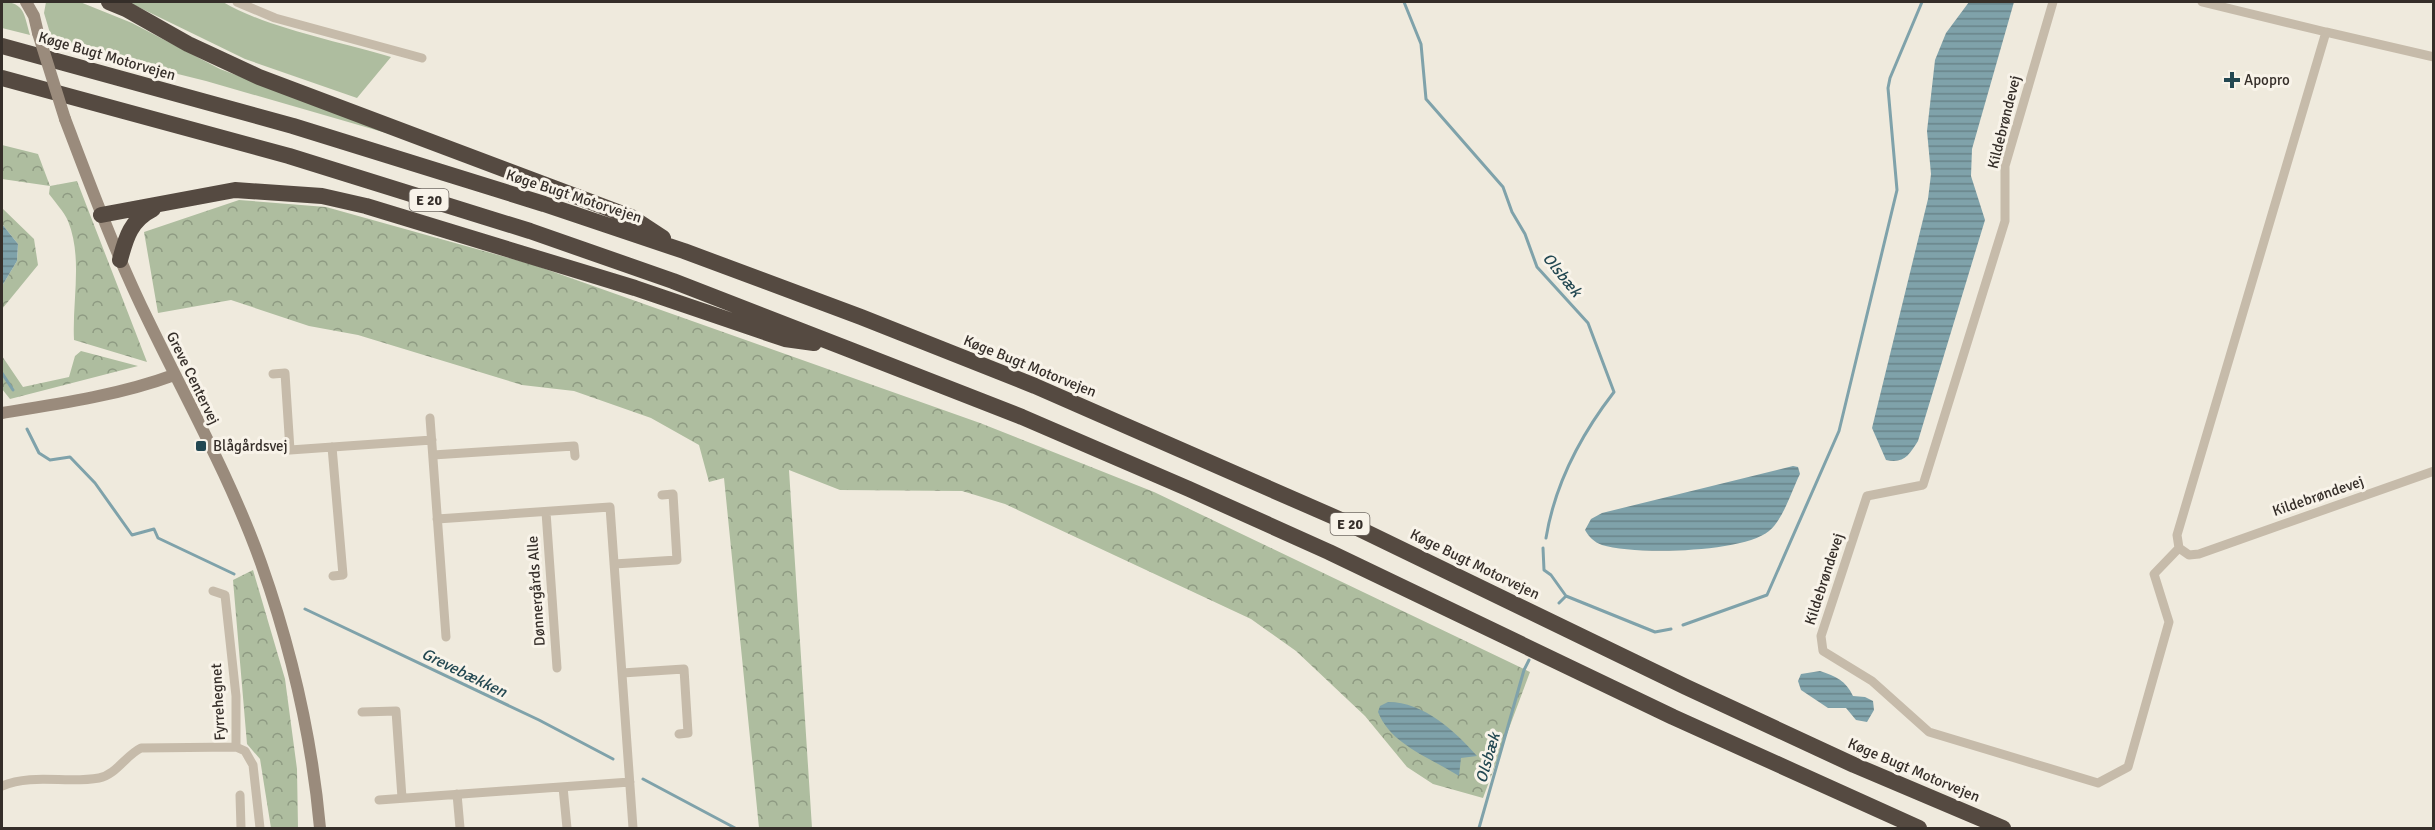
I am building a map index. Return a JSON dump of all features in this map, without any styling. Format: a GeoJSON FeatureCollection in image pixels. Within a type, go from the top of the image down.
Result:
{"type":"FeatureCollection","features":[{"type":"Feature","properties":{"kind":"highway"},"geometry":{"type":"LineString","coordinates":[[108,2],[126,9],[188,44],[259,77],[632,217],[684,252]]}},
{"type":"Feature","properties":{"kind":"highway","name":"Køge Bugt Motorvejen"},"geometry":{"type":"LineString","coordinates":[[2,46],[293,126],[544,204],[861,317],[1035,386],[1206,459],[1341,520],[1686,687],[1854,765],[2003,828]]}},
{"type":"Feature","properties":{"kind":"highway","name":"E 20"},"geometry":{"type":"LineString","coordinates":[[2,78],[289,156],[530,231],[673,281],[1022,417],[1329,552],[1683,722],[1918,828]]}},
{"type":"Feature","properties":{"kind":"highway"},"geometry":{"type":"LineString","coordinates":[[101,215],[235,190],[322,196],[366,206],[635,288],[786,339],[848,349]]}},
{"type":"Feature","properties":{"kind":"highway"},"geometry":{"type":"LineString","coordinates":[[120,260],[127,233],[133,223],[144,213],[162,204]]}},
{"type":"Feature","properties":{"kind":"street","name":"Greve Centervej"},"geometry":{"type":"LineString","coordinates":[[26,2],[34,16],[65,119],[101,215],[174,375],[241,510],[279,616],[310,750],[320,828]]}},
{"type":"Feature","properties":{"kind":"street","name":"Greve Centervej"},"geometry":{"type":"LineString","coordinates":[[34,16],[37,2]]}},
{"type":"Feature","properties":{"kind":"street"},"geometry":{"type":"LineString","coordinates":[[237,2],[275,18],[422,58]]}},
{"type":"Feature","properties":{"kind":"street","name":"Kildebrøndevej"},"geometry":{"type":"LineString","coordinates":[[2053,2],[2005,166],[2005,221],[1923,485],[1867,496],[1821,636],[1823,651],[1872,681],[1929,732],[2098,783],[2128,767],[2169,622],[2154,574],[2179,548],[2189,555],[2199,554],[2433,471]]}},
{"type":"Feature","properties":{"kind":"street"},"geometry":{"type":"LineString","coordinates":[[2202,2],[2433,57]]}},
{"type":"Feature","properties":{"kind":"street"},"geometry":{"type":"LineString","coordinates":[[2179,548],[2177,536],[2326,32]]}},
{"type":"Feature","properties":{"kind":"street"},"geometry":{"type":"LineString","coordinates":[[273,374],[285,373],[290,450],[432,440]]}},
{"type":"Feature","properties":{"kind":"street"},"geometry":{"type":"LineString","coordinates":[[2,413],[74,400],[158,381],[174,375]]}},
{"type":"Feature","properties":{"kind":"street"},"geometry":{"type":"LineString","coordinates":[[430,418],[446,637]]}},
{"type":"Feature","properties":{"kind":"street"},"geometry":{"type":"LineString","coordinates":[[433,456],[574,446],[574,456]]}},
{"type":"Feature","properties":{"kind":"street"},"geometry":{"type":"LineString","coordinates":[[332,447],[343,575],[333,576]]}},
{"type":"Feature","properties":{"kind":"street"},"geometry":{"type":"LineString","coordinates":[[614,564],[677,560],[673,494],[662,495]]}},
{"type":"Feature","properties":{"kind":"street"},"geometry":{"type":"LineString","coordinates":[[437,519],[610,507],[633,828]]}},
{"type":"Feature","properties":{"kind":"street","name":"Dønnergårds Alle"},"geometry":{"type":"LineString","coordinates":[[546,512],[557,668]]}},
{"type":"Feature","properties":{"kind":"street","name":"Fyrrehegnet"},"geometry":{"type":"LineString","coordinates":[[2,786],[35,779],[100,778],[110,773],[141,748],[236,747],[236,696],[225,595],[213,591]]}},
{"type":"Feature","properties":{"kind":"street"},"geometry":{"type":"LineString","coordinates":[[622,673],[684,669],[688,733],[680,734]]}},
{"type":"Feature","properties":{"kind":"street"},"geometry":{"type":"LineString","coordinates":[[362,712],[396,711],[402,798]]}},
{"type":"Feature","properties":{"kind":"street"},"geometry":{"type":"LineString","coordinates":[[236,747],[245,751],[253,765],[260,825],[241,826],[240,795]]}},
{"type":"Feature","properties":{"kind":"street"},"geometry":{"type":"LineString","coordinates":[[379,800],[630,782]]}},
{"type":"Feature","properties":{"kind":"street"},"geometry":{"type":"LineString","coordinates":[[563,787],[567,828]]}},
{"type":"Feature","properties":{"kind":"street"},"geometry":{"type":"LineString","coordinates":[[457,794],[460,828]]}},
{"type":"Feature","properties":{"kind":"green space"},"geometry":{"type":"Polygon","coordinates":[[[2,2],[19,7],[25,16],[30,35],[2,28],[2,2]]]}},
{"type":"Feature","properties":{"kind":"green space"},"geometry":{"type":"Polygon","coordinates":[[[46,2],[80,2],[132,23],[220,69],[400,137],[206,81],[53,43],[44,13],[46,2]]]}},
{"type":"Feature","properties":{"kind":"green space"},"geometry":{"type":"Polygon","coordinates":[[[128,2],[223,2],[282,27],[391,57],[357,98],[245,59],[128,2]]]}},
{"type":"Feature","properties":{"kind":"green space"},"geometry":{"type":"Polygon","coordinates":[[[2,145],[38,154],[50,186],[2,179],[2,145]]]}},
{"type":"Feature","properties":{"kind":"green space"},"geometry":{"type":"Polygon","coordinates":[[[77,181],[147,362],[74,340],[75,250],[68,221],[49,194],[50,186],[77,181]]]}},
{"type":"Feature","properties":{"kind":"green space"},"geometry":{"type":"Polygon","coordinates":[[[239,200],[326,207],[534,265],[980,423],[1154,492],[1530,672],[1483,798],[1433,784],[1407,767],[1365,716],[1296,651],[1251,619],[1005,504],[962,491],[840,490],[789,470],[812,828],[759,828],[724,478],[709,482],[699,445],[651,418],[574,391],[522,385],[358,335],[309,326],[231,300],[158,313],[144,232],[239,200]]]}},
{"type":"Feature","properties":{"kind":"green space"},"geometry":{"type":"Polygon","coordinates":[[[2,208],[34,239],[38,265],[2,309],[2,286],[17,261],[18,244],[2,224],[2,208]]]}},
{"type":"Feature","properties":{"kind":"green space"},"geometry":{"type":"Polygon","coordinates":[[[81,351],[138,366],[10,399],[2,389],[2,356],[23,387],[69,377],[75,356],[81,351]]]}},
{"type":"Feature","properties":{"kind":"green space"},"geometry":{"type":"Polygon","coordinates":[[[253,570],[285,679],[297,769],[298,828],[271,828],[260,759],[247,744],[233,580],[253,570]]]}},
{"type":"Feature","properties":{"kind":"water"},"geometry":{"type":"Polygon","coordinates":[[[1969,2],[2014,2],[1972,149],[1971,176],[1985,220],[1918,441],[1902,459],[1886,460],[1872,428],[1928,199],[1931,174],[1927,131],[1935,60],[1946,33],[1969,2]]]}},
{"type":"Feature","properties":{"kind":"water"},"geometry":{"type":"Polygon","coordinates":[[[2,224],[18,244],[17,261],[2,286],[2,224]]]}},
{"type":"Feature","properties":{"kind":"water"},"geometry":{"type":"Polygon","coordinates":[[[1793,466],[1798,467],[1800,474],[1783,512],[1769,531],[1756,538],[1713,548],[1638,550],[1602,545],[1592,539],[1585,530],[1591,519],[1602,513],[1793,466]]]}},
{"type":"Feature","properties":{"kind":"water"},"geometry":{"type":"Polygon","coordinates":[[[1820,671],[1840,680],[1853,696],[1865,697],[1873,701],[1874,710],[1867,722],[1856,720],[1846,708],[1828,708],[1801,690],[1798,681],[1801,674],[1820,671]]]}},
{"type":"Feature","properties":{"kind":"water"},"geometry":{"type":"Polygon","coordinates":[[[1388,702],[1401,703],[1426,712],[1449,728],[1477,756],[1461,758],[1459,776],[1413,750],[1392,733],[1378,712],[1380,706],[1388,702]]]}},
{"type":"Feature","properties":{"kind":"waterway","name":"Olsbæk"},"geometry":{"type":"LineString","coordinates":[[1404,2],[1421,44],[1426,99],[1503,187],[1512,212],[1525,234],[1537,267],[1588,323],[1614,392],[1590,426],[1571,461],[1556,498],[1546,538]]}},
{"type":"Feature","properties":{"kind":"waterway"},"geometry":{"type":"LineString","coordinates":[[1683,625],[1767,595],[1839,431],[1897,190],[1888,88],[1890,78],[1922,2]]}},
{"type":"Feature","properties":{"kind":"waterway","name":"Grevebækken"},"geometry":{"type":"LineString","coordinates":[[2,373],[13,390]]}},
{"type":"Feature","properties":{"kind":"waterway","name":"Grevebækken"},"geometry":{"type":"LineString","coordinates":[[27,429],[39,453],[50,460],[70,457],[95,483],[132,535],[154,529],[158,538],[234,574]]}},
{"type":"Feature","properties":{"kind":"waterway","name":"Olsbæk"},"geometry":{"type":"LineString","coordinates":[[1543,548],[1544,570],[1551,575],[1566,596],[1559,603]]}},
{"type":"Feature","properties":{"kind":"waterway"},"geometry":{"type":"LineString","coordinates":[[1566,596],[1655,632],[1671,629]]}},
{"type":"Feature","properties":{"kind":"waterway","name":"Grevebækken"},"geometry":{"type":"LineString","coordinates":[[305,609],[539,720],[613,759]]}},
{"type":"Feature","properties":{"kind":"waterway","name":"Olsbæk"},"geometry":{"type":"LineString","coordinates":[[1479,828],[1524,670],[1529,660]]}},
{"type":"Feature","properties":{"kind":"waterway","name":"Grevebækken"},"geometry":{"type":"LineString","coordinates":[[643,779],[735,828]]}},
{"type":"Feature","properties":{"kind":"place","name":"Apopro"},"geometry":{"type":"Point","coordinates":[2232,80]}},
{"type":"Feature","properties":{"kind":"place","name":"Blågårdsvej"},"geometry":{"type":"Point","coordinates":[201,446]}}]}
